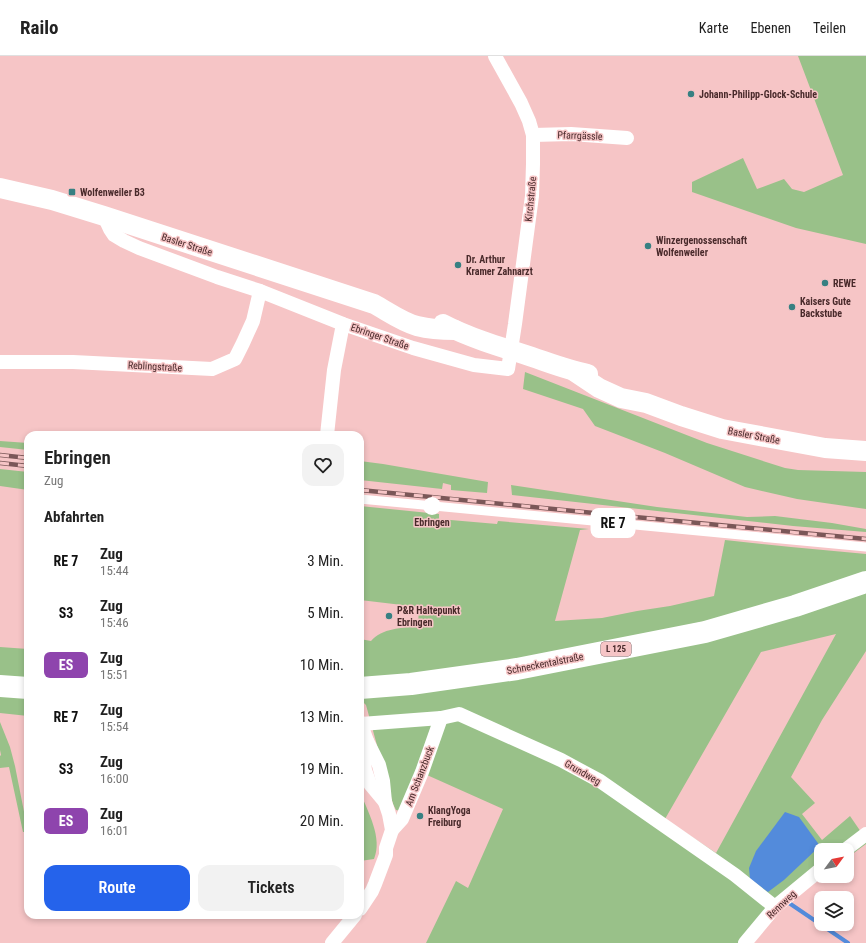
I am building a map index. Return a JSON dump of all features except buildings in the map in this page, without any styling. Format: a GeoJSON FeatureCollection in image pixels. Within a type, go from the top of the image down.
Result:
{"type":"FeatureCollection","features":[{"type":"Feature","properties":{"kind":"main road","name":"Basler Straße"},"geometry":{"type":"LineString","coordinates":[[0,188],[52,200],[104,216],[374,304],[416,326],[455,330],[576,372],[602,376],[626,387],[646,403],[687,418],[727,430],[825,448],[866,452]]}},
{"type":"Feature","properties":{"kind":"main road","name":"Schneckentalstraße"},"geometry":{"type":"LineString","coordinates":[[364,688],[411,684],[518,669],[704,632],[795,606],[866,582]]}},
{"type":"Feature","properties":{"kind":"main road"},"geometry":{"type":"LineString","coordinates":[[0,686],[24,688]]}},
{"type":"Feature","properties":{"kind":"street","name":"Kirchstraße"},"geometry":{"type":"LineString","coordinates":[[496,56],[530,121],[533,135],[534,164],[532,196],[511,350]]}},
{"type":"Feature","properties":{"kind":"street","name":"Pfarrgässle"},"geometry":{"type":"LineString","coordinates":[[533,135],[571,134],[626,138]]}},
{"type":"Feature","properties":{"kind":"street"},"geometry":{"type":"LineString","coordinates":[[104,216],[114,235],[139,248],[217,277],[260,291],[343,324]]}},
{"type":"Feature","properties":{"kind":"street","name":"Reblingstraße"},"geometry":{"type":"LineString","coordinates":[[0,362],[73,362],[212,370],[235,359],[253,321],[260,291]]}},
{"type":"Feature","properties":{"kind":"street","name":"Ebringer Straße"},"geometry":{"type":"LineString","coordinates":[[327,431],[334,370],[343,324],[412,348],[474,365],[508,369],[511,350]]}},
{"type":"Feature","properties":{"kind":"street","name":"Grundweg"},"geometry":{"type":"LineString","coordinates":[[364,723],[441,718],[459,714],[561,760],[600,781],[735,875],[775,907]]}},
{"type":"Feature","properties":{"kind":"street","name":"Am Schanzbuck"},"geometry":{"type":"LineString","coordinates":[[392,830],[402,819],[422,772],[441,718]]}},
{"type":"Feature","properties":{"kind":"street"},"geometry":{"type":"LineString","coordinates":[[364,733],[367,741],[364,752]]}},
{"type":"Feature","properties":{"kind":"street"},"geometry":{"type":"LineString","coordinates":[[364,763],[370,784],[385,802],[392,830],[386,848],[386,855],[375,884],[364,902]]}},
{"type":"Feature","properties":{"kind":"street"},"geometry":{"type":"LineString","coordinates":[[854,843],[866,834]]}},
{"type":"Feature","properties":{"kind":"street","name":"Rennweg"},"geometry":{"type":"LineString","coordinates":[[745,943],[775,907],[814,875]]}},
{"type":"Feature","properties":{"kind":"street"},"geometry":{"type":"LineString","coordinates":[[332,943],[352,919]]}},
{"type":"Feature","properties":{"kind":"green space"},"geometry":{"type":"Polygon","coordinates":[[[798,56],[866,56],[866,244],[796,228],[692,192],[692,182],[743,158],[757,189],[784,179],[792,189],[804,192],[843,175],[798,56]]]}},
{"type":"Feature","properties":{"kind":"green space"},"geometry":{"type":"Polygon","coordinates":[[[525,372],[707,443],[785,468],[798,470],[866,472],[866,509],[797,499],[745,487],[665,453],[595,426],[583,409],[523,389],[525,372]]]}},
{"type":"Feature","properties":{"kind":"green space"},"geometry":{"type":"Polygon","coordinates":[[[0,441],[24,443],[24,450],[0,447],[0,441]]]}},
{"type":"Feature","properties":{"kind":"green space"},"geometry":{"type":"Polygon","coordinates":[[[364,462],[488,482],[487,493],[451,490],[451,485],[443,483],[442,489],[364,480],[364,462]]]}},
{"type":"Feature","properties":{"kind":"green space"},"geometry":{"type":"Polygon","coordinates":[[[0,469],[24,472],[24,489],[0,486],[0,469]]]}},
{"type":"Feature","properties":{"kind":"green space"},"geometry":{"type":"Polygon","coordinates":[[[511,485],[657,507],[747,517],[775,516],[832,523],[866,529],[866,532],[793,526],[512,495],[511,485]]]}},
{"type":"Feature","properties":{"kind":"green space"},"geometry":{"type":"Polygon","coordinates":[[[364,506],[439,514],[439,519],[497,524],[498,521],[589,529],[580,530],[555,621],[602,618],[670,606],[714,596],[725,540],[866,554],[866,574],[748,612],[529,659],[364,680],[364,640],[371,641],[386,631],[418,626],[419,607],[364,600],[364,506]]]}},
{"type":"Feature","properties":{"kind":"green space"},"geometry":{"type":"Polygon","coordinates":[[[866,591],[866,651],[822,720],[791,777],[815,803],[802,814],[822,840],[850,816],[861,832],[866,829],[866,844],[854,853],[854,843],[814,843],[814,882],[780,911],[751,943],[426,943],[456,881],[468,888],[503,809],[418,771],[401,811],[396,810],[393,804],[366,705],[364,703],[364,695],[866,591]],[[836,634],[761,652],[665,819],[716,853],[836,634]]]}},
{"type":"Feature","properties":{"kind":"green space"},"geometry":{"type":"Polygon","coordinates":[[[0,647],[24,649],[24,681],[0,679],[0,647]]]}},
{"type":"Feature","properties":{"kind":"green space"},"geometry":{"type":"Polygon","coordinates":[[[0,692],[24,695],[24,716],[0,713],[0,692]]]}},
{"type":"Feature","properties":{"kind":"green space"},"geometry":{"type":"Polygon","coordinates":[[[0,722],[10,747],[15,766],[24,812],[24,832],[9,767],[0,768],[0,722]]]}},
{"type":"Feature","properties":{"kind":"green space"},"geometry":{"type":"Polygon","coordinates":[[[364,802],[376,834],[377,842],[374,859],[364,860],[364,802]]]}},
{"type":"Feature","properties":{"kind":"water"},"geometry":{"type":"Polygon","coordinates":[[[785,812],[799,817],[818,843],[814,843],[814,852],[784,880],[768,892],[750,879],[749,868],[756,851],[785,812]]]}},
{"type":"Feature","properties":{"kind":"waterway"},"geometry":{"type":"LineString","coordinates":[[789,903],[848,943]]}},
{"type":"Feature","properties":{"kind":"railway"},"geometry":{"type":"LineString","coordinates":[[0,455],[24,458]]}},
{"type":"Feature","properties":{"kind":"railway"},"geometry":{"type":"LineString","coordinates":[[0,463],[24,466]]}},
{"type":"Feature","properties":{"kind":"railway"},"geometry":{"type":"LineString","coordinates":[[364,490],[866,539]]}},
{"type":"Feature","properties":{"kind":"railway"},"geometry":{"type":"LineString","coordinates":[[364,499],[866,547]]}},
{"type":"Feature","properties":{"kind":"train"},"geometry":{"type":"LineString","coordinates":[[364,499],[866,547]]}},
{"type":"Feature","properties":{"kind":"place","name":"Johann-Philipp-Glock-Schule"},"geometry":{"type":"Point","coordinates":[691,94]}},
{"type":"Feature","properties":{"kind":"place","name":"Wolfenweiler B3"},"geometry":{"type":"Point","coordinates":[72,192]}},
{"type":"Feature","properties":{"kind":"place","name":"Winzergenossenschaft Wolfenweiler"},"geometry":{"type":"Point","coordinates":[648,246]}},
{"type":"Feature","properties":{"kind":"place","name":"Dr. Arthur Kramer Zahnarzt"},"geometry":{"type":"Point","coordinates":[458,265]}},
{"type":"Feature","properties":{"kind":"place","name":"REWE"},"geometry":{"type":"Point","coordinates":[825,283]}},
{"type":"Feature","properties":{"kind":"place","name":"Kaisers Gute Backstube"},"geometry":{"type":"Point","coordinates":[792,307]}},
{"type":"Feature","properties":{"kind":"place","name":"Ebringen"},"geometry":{"type":"Point","coordinates":[432,506]}},
{"type":"Feature","properties":{"kind":"place","name":"P&R Haltepunkt Ebringen"},"geometry":{"type":"Point","coordinates":[389,616]}},
{"type":"Feature","properties":{"kind":"place","name":"KlangYoga Freiburg"},"geometry":{"type":"Point","coordinates":[420,816]}}]}
